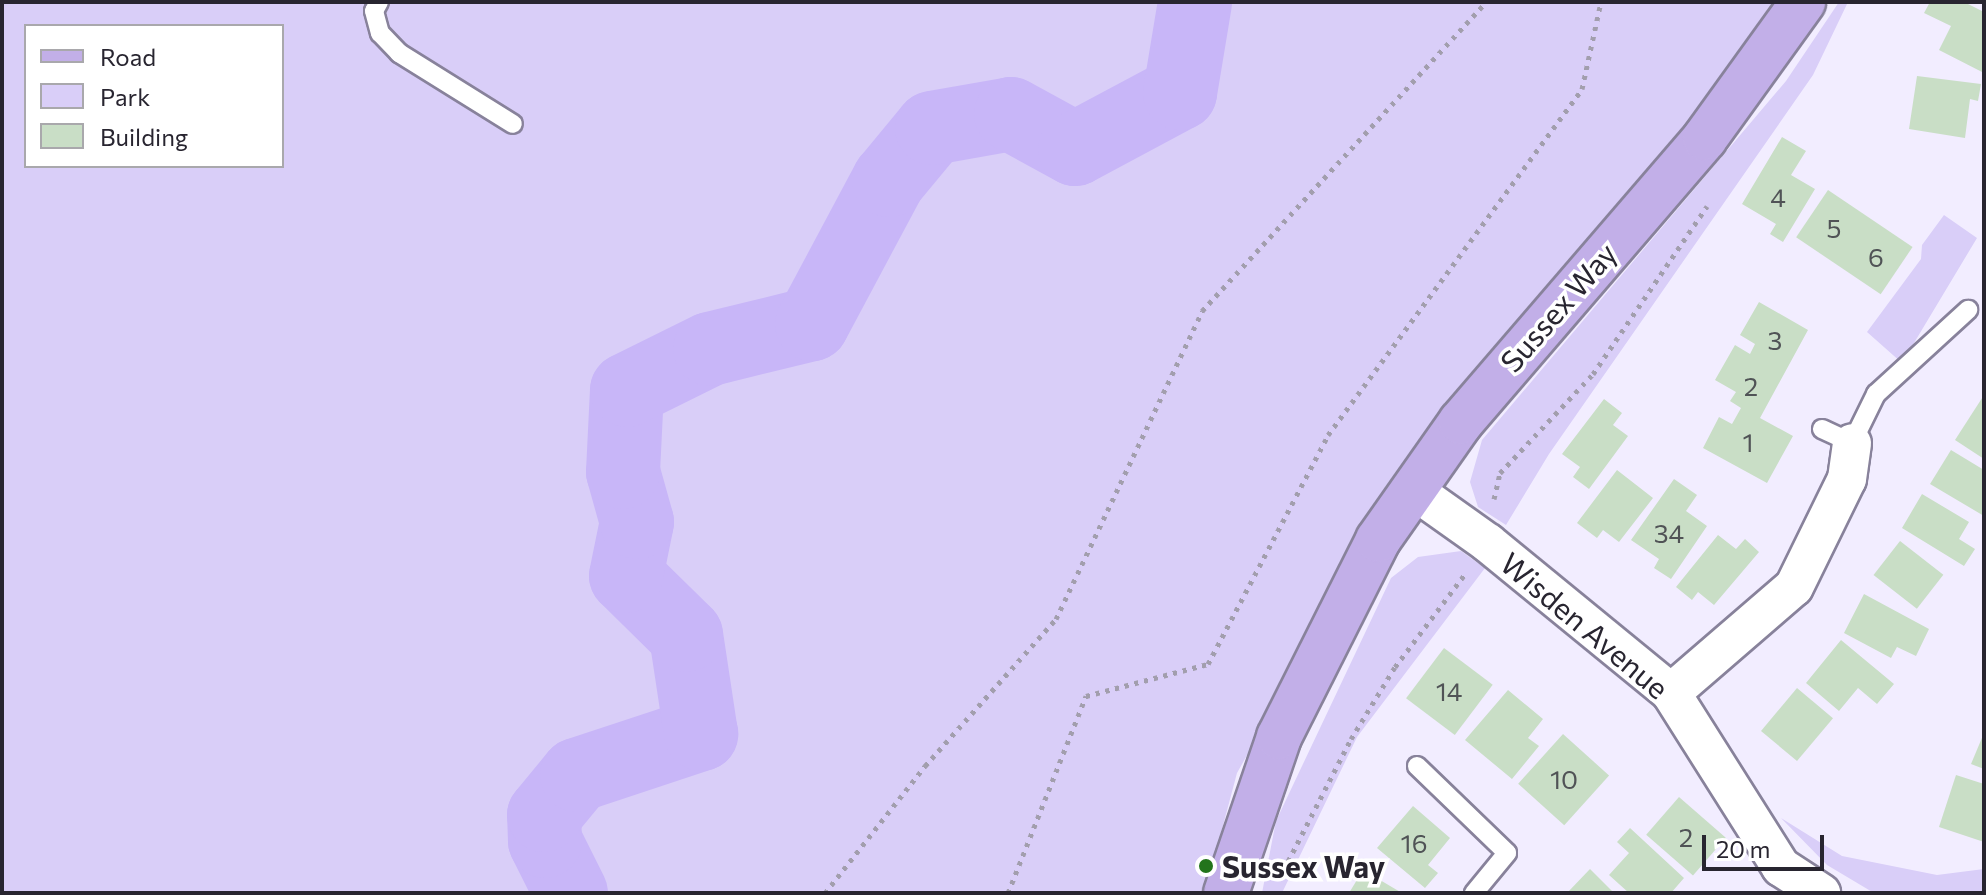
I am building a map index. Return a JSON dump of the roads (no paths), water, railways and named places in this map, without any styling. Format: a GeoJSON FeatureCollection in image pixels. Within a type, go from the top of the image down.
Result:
{"type":"FeatureCollection","features":[{"type":"Feature","properties":{"kind":"main road","name":"Sussex Way"},"geometry":{"type":"LineString","coordinates":[[1226,893],[1285,723],[1336,615],[1412,489],[1533,332],[1705,138],[1803,2]]}},
{"type":"Feature","properties":{"kind":"street"},"geometry":{"type":"LineString","coordinates":[[1671,693],[1794,587],[1847,479],[1837,436]]}},
{"type":"Feature","properties":{"kind":"street","name":"Wisden Avenue"},"geometry":{"type":"LineString","coordinates":[[1412,489],[1488,543],[1671,693],[1770,880],[1821,893]]}},
{"type":"Feature","properties":{"kind":"lane"},"geometry":{"type":"LineString","coordinates":[[379,2],[374,11],[380,33],[399,53],[513,124]]}},
{"type":"Feature","properties":{"kind":"lane"},"geometry":{"type":"LineString","coordinates":[[1837,436],[1876,394],[1968,310]]}},
{"type":"Feature","properties":{"kind":"lane"},"geometry":{"type":"LineString","coordinates":[[1417,766],[1507,853],[1474,893]]}},
{"type":"Feature","properties":{"kind":"waterway"},"geometry":{"type":"LineString","coordinates":[[571,893],[545,841],[544,815],[577,775],[701,734],[686,635],[626,576],[637,522],[623,472],[627,390],[710,349],[812,324],[889,180],[932,128],[1011,114],[1075,149],[1180,93],[1195,2]]}},
{"type":"Feature","properties":{"kind":"place","name":"Sussex Way"},"geometry":{"type":"Point","coordinates":[1206,866]}}]}
